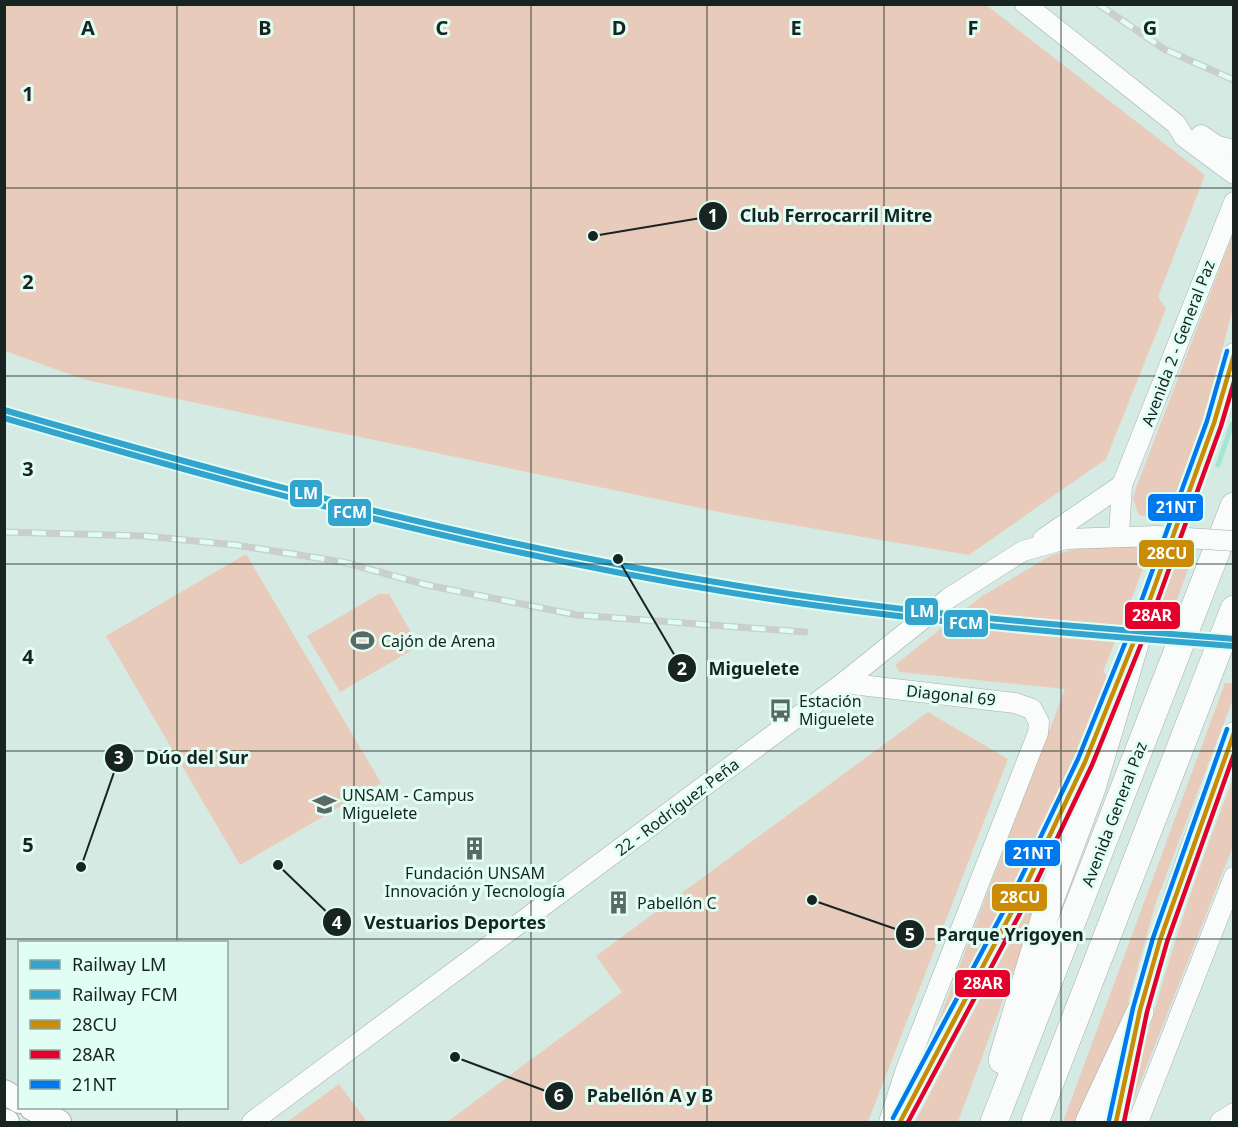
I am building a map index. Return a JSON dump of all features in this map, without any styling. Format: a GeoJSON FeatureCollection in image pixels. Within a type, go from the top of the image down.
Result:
{"type":"FeatureCollection","features":[{"type":"Feature","properties":{"kind":"highway","name":"Avenida General Paz"},"geometry":{"type":"LineString","coordinates":[[994,1122],[1233,506]]}},
{"type":"Feature","properties":{"kind":"highway"},"geometry":{"type":"LineString","coordinates":[[1035,1122],[1233,609]]}},
{"type":"Feature","properties":{"kind":"highway"},"geometry":{"type":"LineString","coordinates":[[986,1122],[1031,958],[1092,788],[1141,624]]}},
{"type":"Feature","properties":{"kind":"highway"},"geometry":{"type":"LineString","coordinates":[[1089,1122],[1140,1012]]}},
{"type":"Feature","properties":{"kind":"main road"},"geometry":{"type":"LineString","coordinates":[[4,1092],[18,1100]]}},
{"type":"Feature","properties":{"kind":"main road"},"geometry":{"type":"LineString","coordinates":[[36,1109],[59,1122]]}},
{"type":"Feature","properties":{"kind":"street"},"geometry":{"type":"LineString","coordinates":[[1026,4],[1176,124],[1184,137],[1233,174]]}},
{"type":"Feature","properties":{"kind":"street"},"geometry":{"type":"LineString","coordinates":[[1176,124],[1192,129],[1216,146],[1233,150]]}},
{"type":"Feature","properties":{"kind":"street","name":"Avenida 2 - General Paz"},"geometry":{"type":"LineString","coordinates":[[1119,535],[1122,485],[1233,202]]}},
{"type":"Feature","properties":{"kind":"street"},"geometry":{"type":"LineString","coordinates":[[900,1122],[1064,807],[1085,762],[1141,624],[1214,423],[1233,352]]}},
{"type":"Feature","properties":{"kind":"street"},"geometry":{"type":"LineString","coordinates":[[1023,551],[1074,520],[1122,485]]}},
{"type":"Feature","properties":{"kind":"street","name":"22 - Rodríguez Peña"},"geometry":{"type":"LineString","coordinates":[[252,1122],[843,683],[949,598],[1023,551],[1065,539],[1119,535],[1233,541]]}},
{"type":"Feature","properties":{"kind":"street","name":"Diagonal 69"},"geometry":{"type":"LineString","coordinates":[[843,683],[1026,705],[1037,714],[1038,733],[905,1072],[889,1122]]}},
{"type":"Feature","properties":{"kind":"street"},"geometry":{"type":"LineString","coordinates":[[1116,1122],[1140,1012],[1182,872],[1233,732]]}},
{"type":"Feature","properties":{"kind":"street"},"geometry":{"type":"LineString","coordinates":[[1138,1122],[1233,877]]}},
{"type":"Feature","properties":{"kind":"street"},"geometry":{"type":"LineString","coordinates":[[1220,1122],[1233,1113]]}},
{"type":"Feature","properties":{"kind":"shaded area"},"geometry":{"type":"Polygon","coordinates":[[[5,4],[986,5],[1205,175],[1158,297],[1166,309],[1106,459],[969,555],[729,514],[86,380],[5,351],[5,4]]]}},
{"type":"Feature","properties":{"kind":"shaded area"},"geometry":{"type":"Polygon","coordinates":[[[1233,234],[1233,307],[1207,411],[1167,520],[1139,515],[1133,499],[1136,488],[1233,234]]]}},
{"type":"Feature","properties":{"kind":"shaded area"},"geometry":{"type":"Polygon","coordinates":[[[1152,546],[1103,672],[1108,676],[1080,748],[1033,852],[936,1028],[1065,689],[900,672],[895,665],[982,596],[1052,555],[1081,548],[1152,546]]]}},
{"type":"Feature","properties":{"kind":"shaded area"},"geometry":{"type":"Polygon","coordinates":[[[1181,552],[1194,553],[1173,610],[1159,609],[1181,552]]]}},
{"type":"Feature","properties":{"kind":"shaded area"},"geometry":{"type":"Polygon","coordinates":[[[246,554],[381,783],[240,865],[106,636],[246,554]]]}},
{"type":"Feature","properties":{"kind":"shaded area","name":"Cajón de Arena"},"geometry":{"type":"Polygon","coordinates":[[[379,594],[389,594],[419,646],[340,692],[307,636],[379,594]]]}},
{"type":"Feature","properties":{"kind":"shaded area"},"geometry":{"type":"Polygon","coordinates":[[[1225,683],[1233,683],[1233,699],[1156,902],[1126,1010],[1081,1122],[1063,1122],[1225,683]]]}},
{"type":"Feature","properties":{"kind":"shaded area"},"geometry":{"type":"Polygon","coordinates":[[[928,712],[1008,759],[868,1122],[447,1122],[622,992],[596,956],[928,712]]]}},
{"type":"Feature","properties":{"kind":"shaded area"},"geometry":{"type":"Polygon","coordinates":[[[1233,779],[1233,846],[1126,1119],[1148,1032],[1174,947],[1233,779]]]}},
{"type":"Feature","properties":{"kind":"shaded area"},"geometry":{"type":"Polygon","coordinates":[[[1057,854],[958,1122],[915,1122],[1057,854]]]}},
{"type":"Feature","properties":{"kind":"shaded area"},"geometry":{"type":"Polygon","coordinates":[[[339,1084],[367,1122],[287,1122],[339,1084]]]}},
{"type":"Feature","properties":{"kind":"waterway"},"geometry":{"type":"LineString","coordinates":[[1218,465],[1232,424]]}},
{"type":"Feature","properties":{"kind":"railway"},"geometry":{"type":"LineString","coordinates":[[1098,4],[1164,49],[1234,80]]}},
{"type":"Feature","properties":{"kind":"railway"},"geometry":{"type":"LineString","coordinates":[[4,532],[145,536],[236,545],[343,562],[427,585],[577,615],[805,632]]}},
{"type":"Feature","properties":{"kind":"rail line","name":"LM"},"geometry":{"type":"LineString","coordinates":[[4,410],[275,486],[366,509],[457,531],[641,569],[795,595],[920,611],[1234,639]]}},
{"type":"Feature","properties":{"kind":"rail line","name":"FCM"},"geometry":{"type":"LineString","coordinates":[[4,418],[275,494],[366,517],[457,539],[641,577],[857,611],[1045,631],[1233,646]]}},
{"type":"Feature","properties":{"kind":"transit line","name":"21NT"},"geometry":{"type":"LineString","coordinates":[[893,1118],[1017,886],[1078,759],[1134,621],[1207,421],[1227,351]]}},
{"type":"Feature","properties":{"kind":"transit line","name":"28CU"},"geometry":{"type":"LineString","coordinates":[[900,1122],[1024,889],[1085,762],[1141,624],[1214,423],[1234,355]]}},
{"type":"Feature","properties":{"kind":"transit line","name":"28AR"},"geometry":{"type":"LineString","coordinates":[[908,1122],[1031,893],[1092,765],[1148,627],[1221,426],[1234,382]]}},
{"type":"Feature","properties":{"kind":"transit line","name":"21NT"},"geometry":{"type":"LineString","coordinates":[[1109,1120],[1133,1008],[1153,938],[1227,729]]}},
{"type":"Feature","properties":{"kind":"transit line","name":"28CU"},"geometry":{"type":"LineString","coordinates":[[1116,1122],[1140,1010],[1160,940],[1234,733]]}},
{"type":"Feature","properties":{"kind":"transit line","name":"28AR"},"geometry":{"type":"LineString","coordinates":[[1124,1122],[1147,1012],[1167,942],[1234,754]]}},
{"type":"Feature","properties":{"kind":"place","name":"Club Ferrocarril Mitre"},"geometry":{"type":"Point","coordinates":[593,236]}},
{"type":"Feature","properties":{"kind":"place","name":"Miguelete"},"geometry":{"type":"Point","coordinates":[618,559]}},
{"type":"Feature","properties":{"kind":"place","name":"Cajón de Arena"},"geometry":{"type":"Point","coordinates":[363,641]}},
{"type":"Feature","properties":{"kind":"place","name":"Estación Miguelete"},"geometry":{"type":"Point","coordinates":[781,710]}},
{"type":"Feature","properties":{"kind":"place","name":"UNSAM - Campus Miguelete"},"geometry":{"type":"Point","coordinates":[324,804]}},
{"type":"Feature","properties":{"kind":"place","name":"Fundación UNSAM Innovación y Tecnología"},"geometry":{"type":"Point","coordinates":[475,848]}},
{"type":"Feature","properties":{"kind":"place","name":"Vestuarios Deportes"},"geometry":{"type":"Point","coordinates":[278,865]}},
{"type":"Feature","properties":{"kind":"place","name":"Dúo del Sur"},"geometry":{"type":"Point","coordinates":[81,867]}},
{"type":"Feature","properties":{"kind":"place","name":"Parque Yrigoyen"},"geometry":{"type":"Point","coordinates":[812,900]}},
{"type":"Feature","properties":{"kind":"place","name":"Pabellón C"},"geometry":{"type":"Point","coordinates":[619,903]}},
{"type":"Feature","properties":{"kind":"place","name":"Pabellón A y B"},"geometry":{"type":"Point","coordinates":[455,1057]}}]}
